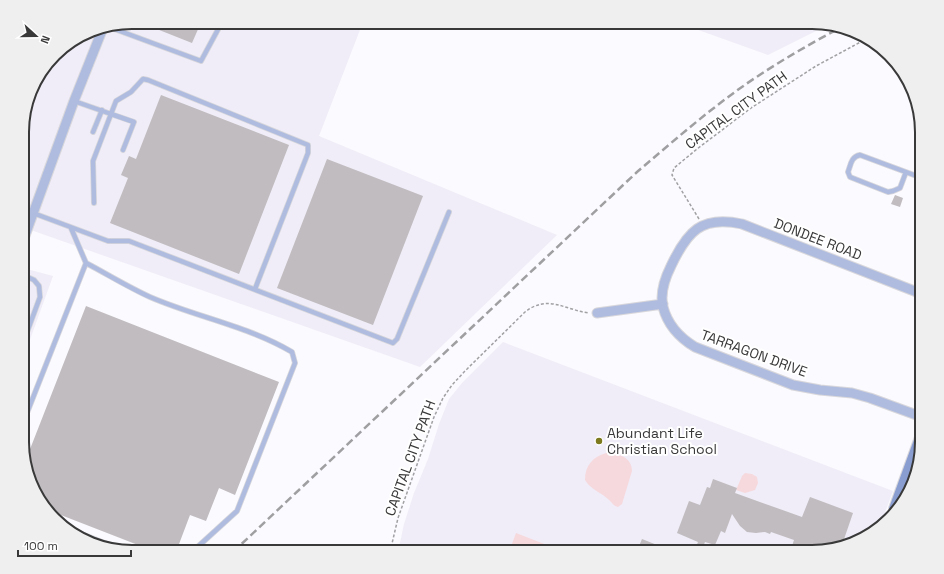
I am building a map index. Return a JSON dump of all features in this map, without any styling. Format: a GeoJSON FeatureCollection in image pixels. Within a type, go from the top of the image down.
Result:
{"type":"FeatureCollection","features":[{"type":"Feature","properties":{"kind":"main road"},"geometry":{"type":"LineString","coordinates":[[901,494],[913,460]]}},
{"type":"Feature","properties":{"kind":"street"},"geometry":{"type":"LineString","coordinates":[[29,222],[101,34]]}},
{"type":"Feature","properties":{"kind":"street","name":"DONDEE ROAD"},"geometry":{"type":"LineString","coordinates":[[703,226],[714,222],[727,221],[742,224],[915,291]]}},
{"type":"Feature","properties":{"kind":"street","name":"TARRAGON DRIVE"},"geometry":{"type":"LineString","coordinates":[[703,226],[691,233],[680,246],[668,271],[664,284],[663,304],[667,317],[682,339],[695,347],[793,384],[820,390],[852,393],[915,414]]}},
{"type":"Feature","properties":{"kind":"street"},"geometry":{"type":"LineString","coordinates":[[597,314],[663,304]]}},
{"type":"Feature","properties":{"kind":"lane"},"geometry":{"type":"LineString","coordinates":[[118,30],[201,61],[218,29]]}},
{"type":"Feature","properties":{"kind":"lane"},"geometry":{"type":"LineString","coordinates":[[94,203],[93,161],[116,101],[131,92],[143,79],[308,145],[308,153],[255,289]]}},
{"type":"Feature","properties":{"kind":"lane"},"geometry":{"type":"LineString","coordinates":[[74,101],[134,122],[123,150]]}},
{"type":"Feature","properties":{"kind":"lane"},"geometry":{"type":"LineString","coordinates":[[93,132],[102,110]]}},
{"type":"Feature","properties":{"kind":"lane"},"geometry":{"type":"LineString","coordinates":[[906,172],[900,188],[888,192],[850,177],[848,172],[852,159],[860,155],[906,172],[915,175]]}},
{"type":"Feature","properties":{"kind":"lane"},"geometry":{"type":"LineString","coordinates":[[32,213],[108,241],[129,241],[393,343],[397,339],[449,212]]}},
{"type":"Feature","properties":{"kind":"lane"},"geometry":{"type":"LineString","coordinates":[[72,228],[86,263],[150,297],[242,330],[292,352],[295,363],[237,510],[200,545]]}},
{"type":"Feature","properties":{"kind":"lane"},"geometry":{"type":"LineString","coordinates":[[29,408],[86,263]]}},
{"type":"Feature","properties":{"kind":"lane"},"geometry":{"type":"LineString","coordinates":[[29,278],[34,280],[39,286],[40,297],[29,327]]}},
{"type":"Feature","properties":{"kind":"path","name":"CAPITAL CITY PATH"},"geometry":{"type":"LineString","coordinates":[[703,226],[672,175],[674,168],[751,108],[816,66],[861,42]]}},
{"type":"Feature","properties":{"kind":"path","name":"CAPITAL CITY PATH"},"geometry":{"type":"LineString","coordinates":[[392,545],[398,518],[434,417],[446,393],[455,382],[525,312],[536,304],[553,303],[583,312],[597,314]]}},
{"type":"Feature","properties":{"kind":"shaded area"},"geometry":{"type":"Polygon","coordinates":[[[132,29],[360,29],[319,136],[557,235],[420,367],[29,229],[29,132],[34,99],[46,75],[64,55],[75,46],[99,34],[132,29]]]}},
{"type":"Feature","properties":{"kind":"shaded area"},"geometry":{"type":"Polygon","coordinates":[[[696,29],[819,30],[768,55],[696,29]]]}},
{"type":"Feature","properties":{"kind":"shaded area"},"geometry":{"type":"Polygon","coordinates":[[[29,270],[53,276],[29,342],[29,270]]]}},
{"type":"Feature","properties":{"kind":"shaded area","name":"Abundant Life Christian School"},"geometry":{"type":"Polygon","coordinates":[[[503,342],[893,491],[883,516],[875,524],[845,540],[819,545],[400,545],[404,524],[414,493],[428,459],[439,424],[449,399],[462,383],[503,342]]]}},
{"type":"Feature","properties":{"kind":"shaded area"},"geometry":{"type":"Polygon","coordinates":[[[606,453],[624,457],[630,462],[631,466],[632,471],[622,504],[618,507],[592,488],[585,480],[586,470],[591,462],[597,457],[606,453]]]}},
{"type":"Feature","properties":{"kind":"shaded area"},"geometry":{"type":"Polygon","coordinates":[[[745,473],[752,474],[757,477],[758,483],[755,490],[745,493],[736,490],[742,476],[745,473]]]}},
{"type":"Feature","properties":{"kind":"shaded area"},"geometry":{"type":"Polygon","coordinates":[[[516,533],[547,545],[512,545],[516,533]]]}},
{"type":"Feature","properties":{"kind":"building"},"geometry":{"type":"Polygon","coordinates":[[[157,29],[198,29],[192,43],[157,29]]]}},
{"type":"Feature","properties":{"kind":"building"},"geometry":{"type":"Polygon","coordinates":[[[161,95],[289,145],[239,274],[110,223],[128,178],[121,175],[129,156],[136,159],[161,95]]]}},
{"type":"Feature","properties":{"kind":"building"},"geometry":{"type":"Polygon","coordinates":[[[327,159],[423,196],[373,325],[277,288],[327,159]]]}},
{"type":"Feature","properties":{"kind":"building"},"geometry":{"type":"Polygon","coordinates":[[[895,195],[903,198],[900,207],[891,204],[895,195]]]}},
{"type":"Feature","properties":{"kind":"building"},"geometry":{"type":"Polygon","coordinates":[[[86,306],[279,382],[235,495],[219,488],[206,521],[190,515],[179,545],[138,545],[58,514],[46,499],[34,475],[30,450],[86,306]]]}},
{"type":"Feature","properties":{"kind":"building"},"geometry":{"type":"Polygon","coordinates":[[[713,479],[737,488],[735,493],[802,517],[810,497],[853,513],[844,540],[832,543],[819,545],[792,545],[794,540],[771,532],[770,534],[765,532],[747,532],[740,526],[732,514],[725,533],[721,531],[715,545],[705,542],[704,545],[697,545],[698,542],[677,533],[689,501],[700,505],[707,487],[710,488],[713,479]]]}},
{"type":"Feature","properties":{"kind":"building"},"geometry":{"type":"Polygon","coordinates":[[[642,539],[657,545],[640,545],[642,539]]]}},
{"type":"Feature","properties":{"kind":"railway"},"geometry":{"type":"LineString","coordinates":[[240,545],[637,172],[700,119],[739,89],[787,58],[833,32]]}},
{"type":"Feature","properties":{"kind":"place","name":"Abundant Life Christian School"},"geometry":{"type":"Point","coordinates":[599,441]}}]}
